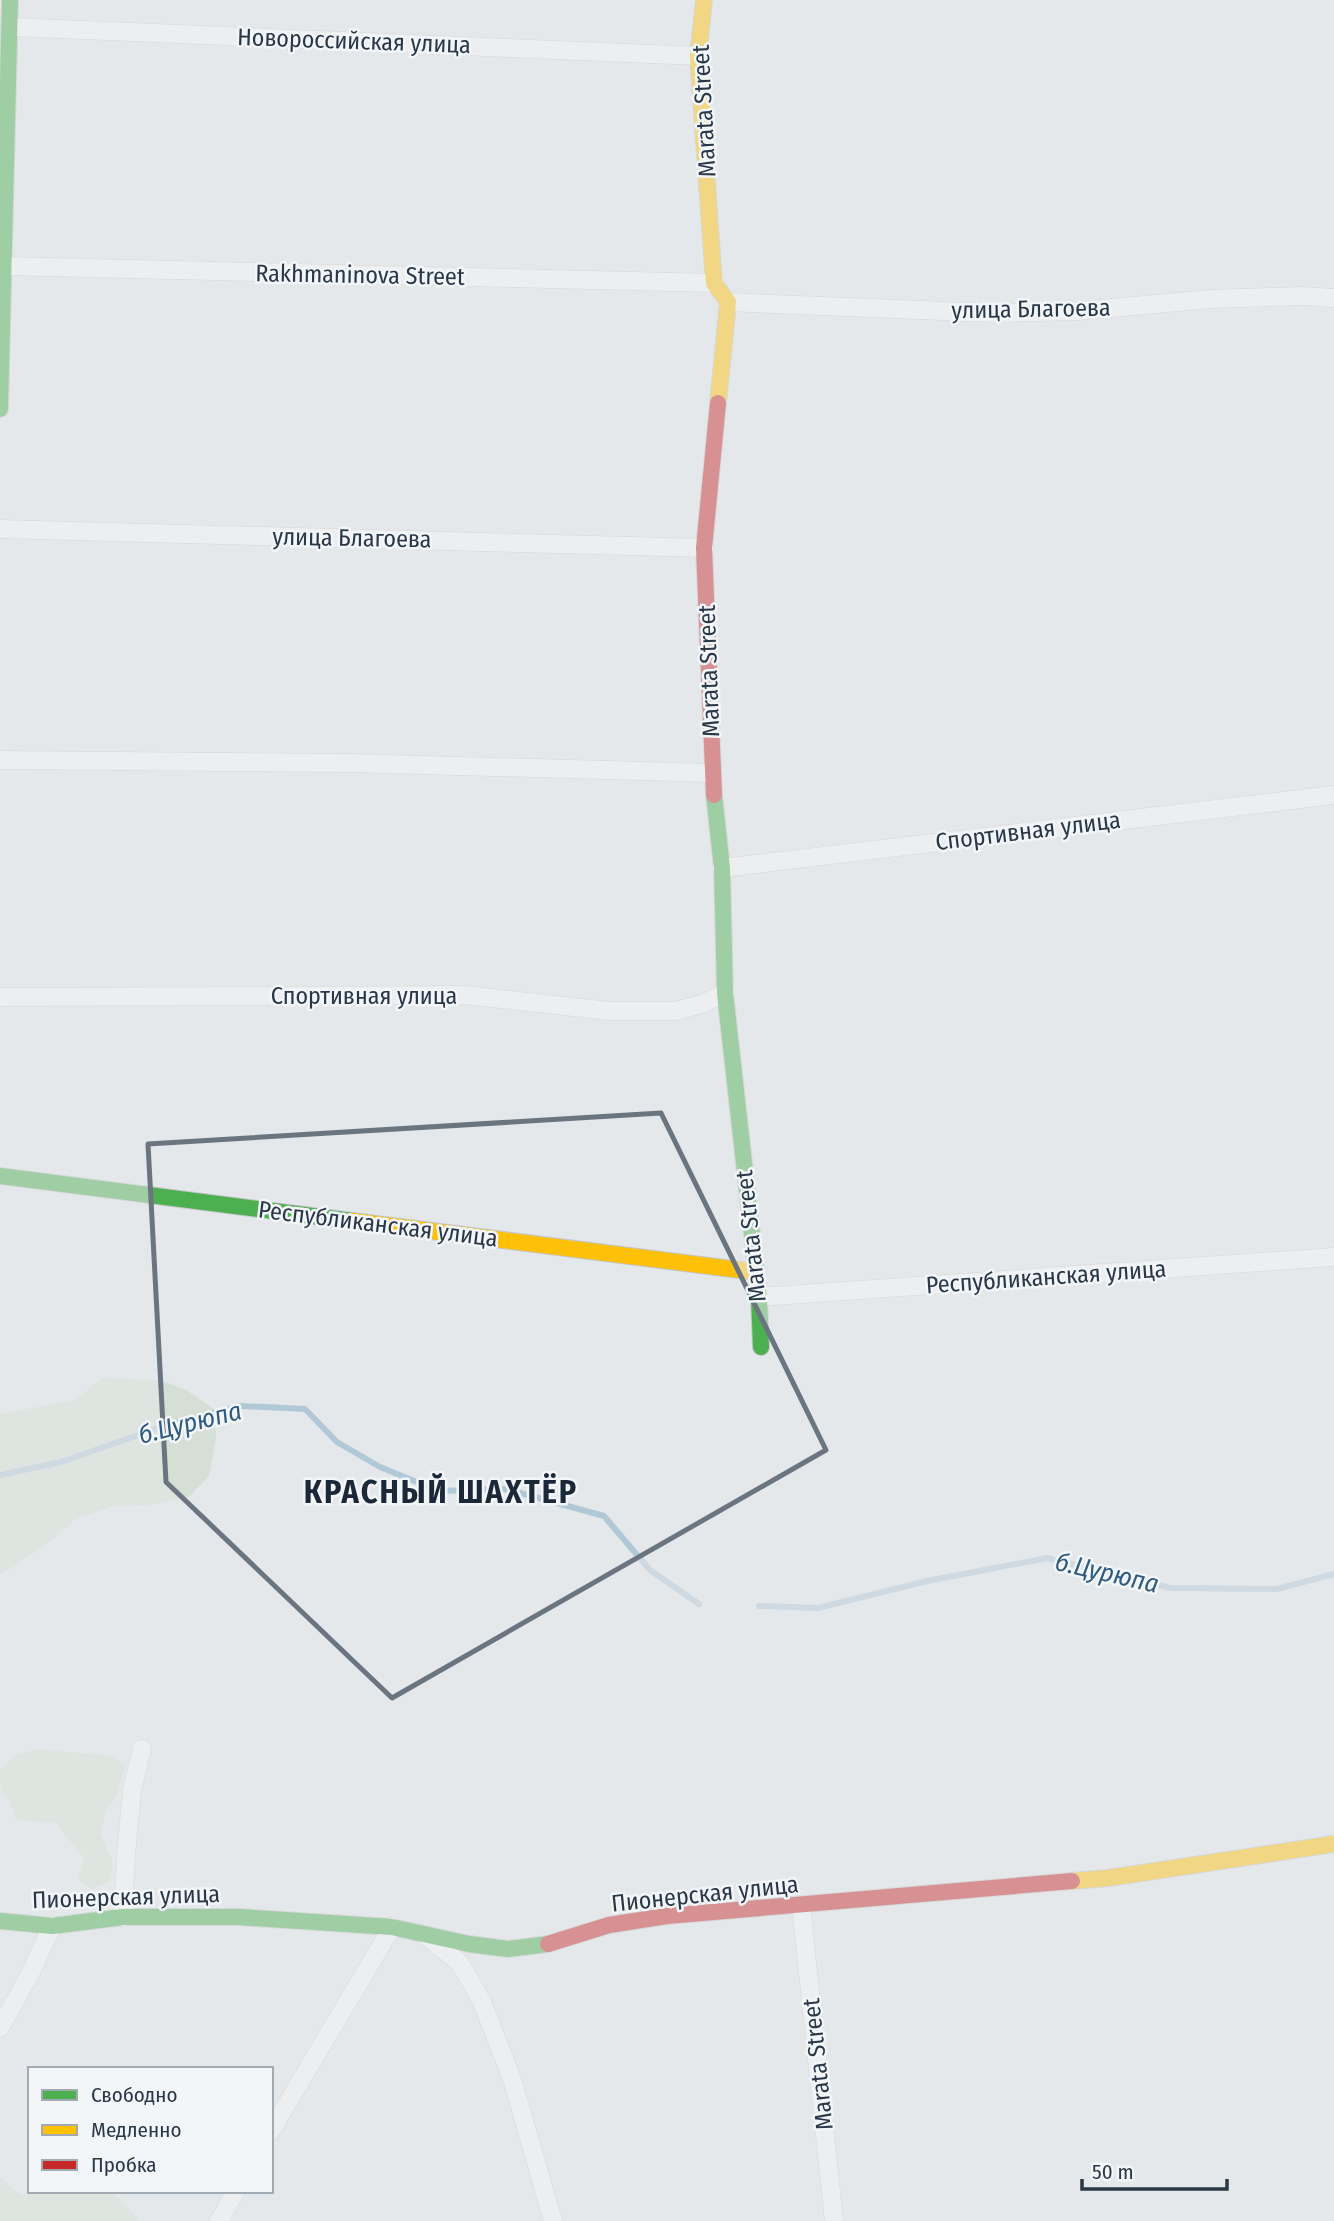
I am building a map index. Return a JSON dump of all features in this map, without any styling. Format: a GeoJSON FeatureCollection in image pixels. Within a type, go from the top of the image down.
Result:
{"type":"FeatureCollection","features":[{"type":"Feature","properties":{"kind":"street"},"geometry":{"type":"LineString","coordinates":[[0,409],[5,266],[3,179],[10,0]]}},
{"type":"Feature","properties":{"kind":"street","name":"Marata Street"},"geometry":{"type":"LineString","coordinates":[[704,0],[698,56],[714,283]]}},
{"type":"Feature","properties":{"kind":"street","name":"Новороссийская улица"},"geometry":{"type":"LineString","coordinates":[[11,27],[698,56]]}},
{"type":"Feature","properties":{"kind":"street","name":"Rakhmaninova Street"},"geometry":{"type":"LineString","coordinates":[[5,266],[714,283]]}},
{"type":"Feature","properties":{"kind":"street"},"geometry":{"type":"LineString","coordinates":[[714,283],[728,302]]}},
{"type":"Feature","properties":{"kind":"street","name":"улица Благоева"},"geometry":{"type":"LineString","coordinates":[[728,302],[993,313],[1079,312],[1210,299],[1303,296],[1334,299]]}},
{"type":"Feature","properties":{"kind":"street","name":"Marata Street"},"geometry":{"type":"LineString","coordinates":[[728,302],[705,548],[712,773],[722,868],[725,993],[759,1297],[761,1347]]}},
{"type":"Feature","properties":{"kind":"street","name":"улица Благоева"},"geometry":{"type":"LineString","coordinates":[[0,529],[705,548]]}},
{"type":"Feature","properties":{"kind":"street"},"geometry":{"type":"LineString","coordinates":[[0,760],[351,763],[712,773]]}},
{"type":"Feature","properties":{"kind":"street","name":"Спортивная улица"},"geometry":{"type":"LineString","coordinates":[[722,868],[1334,795]]}},
{"type":"Feature","properties":{"kind":"street","name":"Спортивная улица"},"geometry":{"type":"LineString","coordinates":[[0,997],[465,995],[609,1010],[675,1011],[702,1004],[725,993]]}},
{"type":"Feature","properties":{"kind":"street","name":"Республиканская улица"},"geometry":{"type":"LineString","coordinates":[[0,1175],[756,1272]]}},
{"type":"Feature","properties":{"kind":"street","name":"Республиканская улица"},"geometry":{"type":"LineString","coordinates":[[759,1297],[1334,1257]]}},
{"type":"Feature","properties":{"kind":"street"},"geometry":{"type":"LineString","coordinates":[[124,1917],[132,1790],[142,1749]]}},
{"type":"Feature","properties":{"kind":"street","name":"Пионерская улица"},"geometry":{"type":"LineString","coordinates":[[0,1921],[52,1926],[124,1917],[239,1917],[392,1927],[508,1949],[542,1946],[609,1925],[667,1916],[1108,1878],[1334,1844]]}},
{"type":"Feature","properties":{"kind":"street","name":"Marata Street"},"geometry":{"type":"LineString","coordinates":[[801,1906],[834,2221]]}},
{"type":"Feature","properties":{"kind":"street"},"geometry":{"type":"LineString","coordinates":[[0,2028],[30,1974],[52,1926]]}},
{"type":"Feature","properties":{"kind":"street"},"geometry":{"type":"LineString","coordinates":[[273,2129],[392,1927]]}},
{"type":"Feature","properties":{"kind":"street"},"geometry":{"type":"LineString","coordinates":[[421,1933],[460,1963],[482,2002],[512,2079],[553,2221]]}},
{"type":"Feature","properties":{"kind":"street"},"geometry":{"type":"LineString","coordinates":[[219,2221],[235,2193]]}},
{"type":"Feature","properties":{"kind":"highlighted area"},"geometry":{"type":"Polygon","coordinates":[[[661,1113],[826,1450],[392,1698],[166,1482],[148,1144],[661,1113]]]}},
{"type":"Feature","properties":{"kind":"shaded area"},"geometry":{"type":"Polygon","coordinates":[[[104,1378],[160,1380],[186,1390],[214,1409],[216,1439],[209,1476],[189,1497],[148,1505],[113,1506],[74,1520],[53,1539],[0,1574],[0,1414],[74,1400],[104,1378]]]}},
{"type":"Feature","properties":{"kind":"shaded area"},"geometry":{"type":"Polygon","coordinates":[[[37,1749],[114,1756],[125,1766],[116,1797],[106,1811],[100,1833],[112,1860],[111,1881],[92,1889],[78,1879],[84,1858],[57,1823],[16,1820],[10,1801],[1,1792],[0,1769],[16,1755],[37,1749]]]}},
{"type":"Feature","properties":{"kind":"shaded area"},"geometry":{"type":"Polygon","coordinates":[[[0,2177],[21,2195],[110,2193],[129,2209],[138,2221],[0,2221],[0,2177]]]}},
{"type":"Feature","properties":{"kind":"waterway","name":"б.Цурюпа"},"geometry":{"type":"LineString","coordinates":[[0,1475],[61,1462],[164,1426],[241,1406],[305,1409],[337,1442],[380,1467],[439,1491],[506,1489],[604,1516],[650,1570],[699,1604]]}},
{"type":"Feature","properties":{"kind":"waterway","name":"б.Цурюпа"},"geometry":{"type":"LineString","coordinates":[[759,1606],[818,1608],[927,1581],[1047,1558],[1171,1588],[1277,1589],[1334,1574]]}},
{"type":"Feature","properties":{"kind":"traffic: fast"},"geometry":{"type":"LineString","coordinates":[[0,409],[10,0]]}},
{"type":"Feature","properties":{"kind":"traffic: fast"},"geometry":{"type":"LineString","coordinates":[[714,795],[722,868],[725,993],[759,1297],[761,1347]]}},
{"type":"Feature","properties":{"kind":"traffic: fast"},"geometry":{"type":"LineString","coordinates":[[0,1176],[352,1221]]}},
{"type":"Feature","properties":{"kind":"traffic: fast"},"geometry":{"type":"LineString","coordinates":[[0,1921],[52,1926],[123,1917],[239,1917],[392,1927],[469,1944],[508,1949],[548,1944]]}},
{"type":"Feature","properties":{"kind":"traffic: slow"},"geometry":{"type":"LineString","coordinates":[[704,0],[698,56],[714,283],[728,302],[718,403]]}},
{"type":"Feature","properties":{"kind":"traffic: slow"},"geometry":{"type":"LineString","coordinates":[[352,1221],[756,1272]]}},
{"type":"Feature","properties":{"kind":"traffic: slow"},"geometry":{"type":"LineString","coordinates":[[1072,1881],[1334,1844]]}},
{"type":"Feature","properties":{"kind":"traffic: jam"},"geometry":{"type":"LineString","coordinates":[[714,795],[704,548],[718,403]]}},
{"type":"Feature","properties":{"kind":"traffic: jam"},"geometry":{"type":"LineString","coordinates":[[548,1944],[609,1925],[667,1916],[1072,1881]]}},
{"type":"Feature","properties":{"kind":"district","name":"КРАСНЫЙ ШАХТЁР"},"geometry":{"type":"Point","coordinates":[441,1492]}}]}
